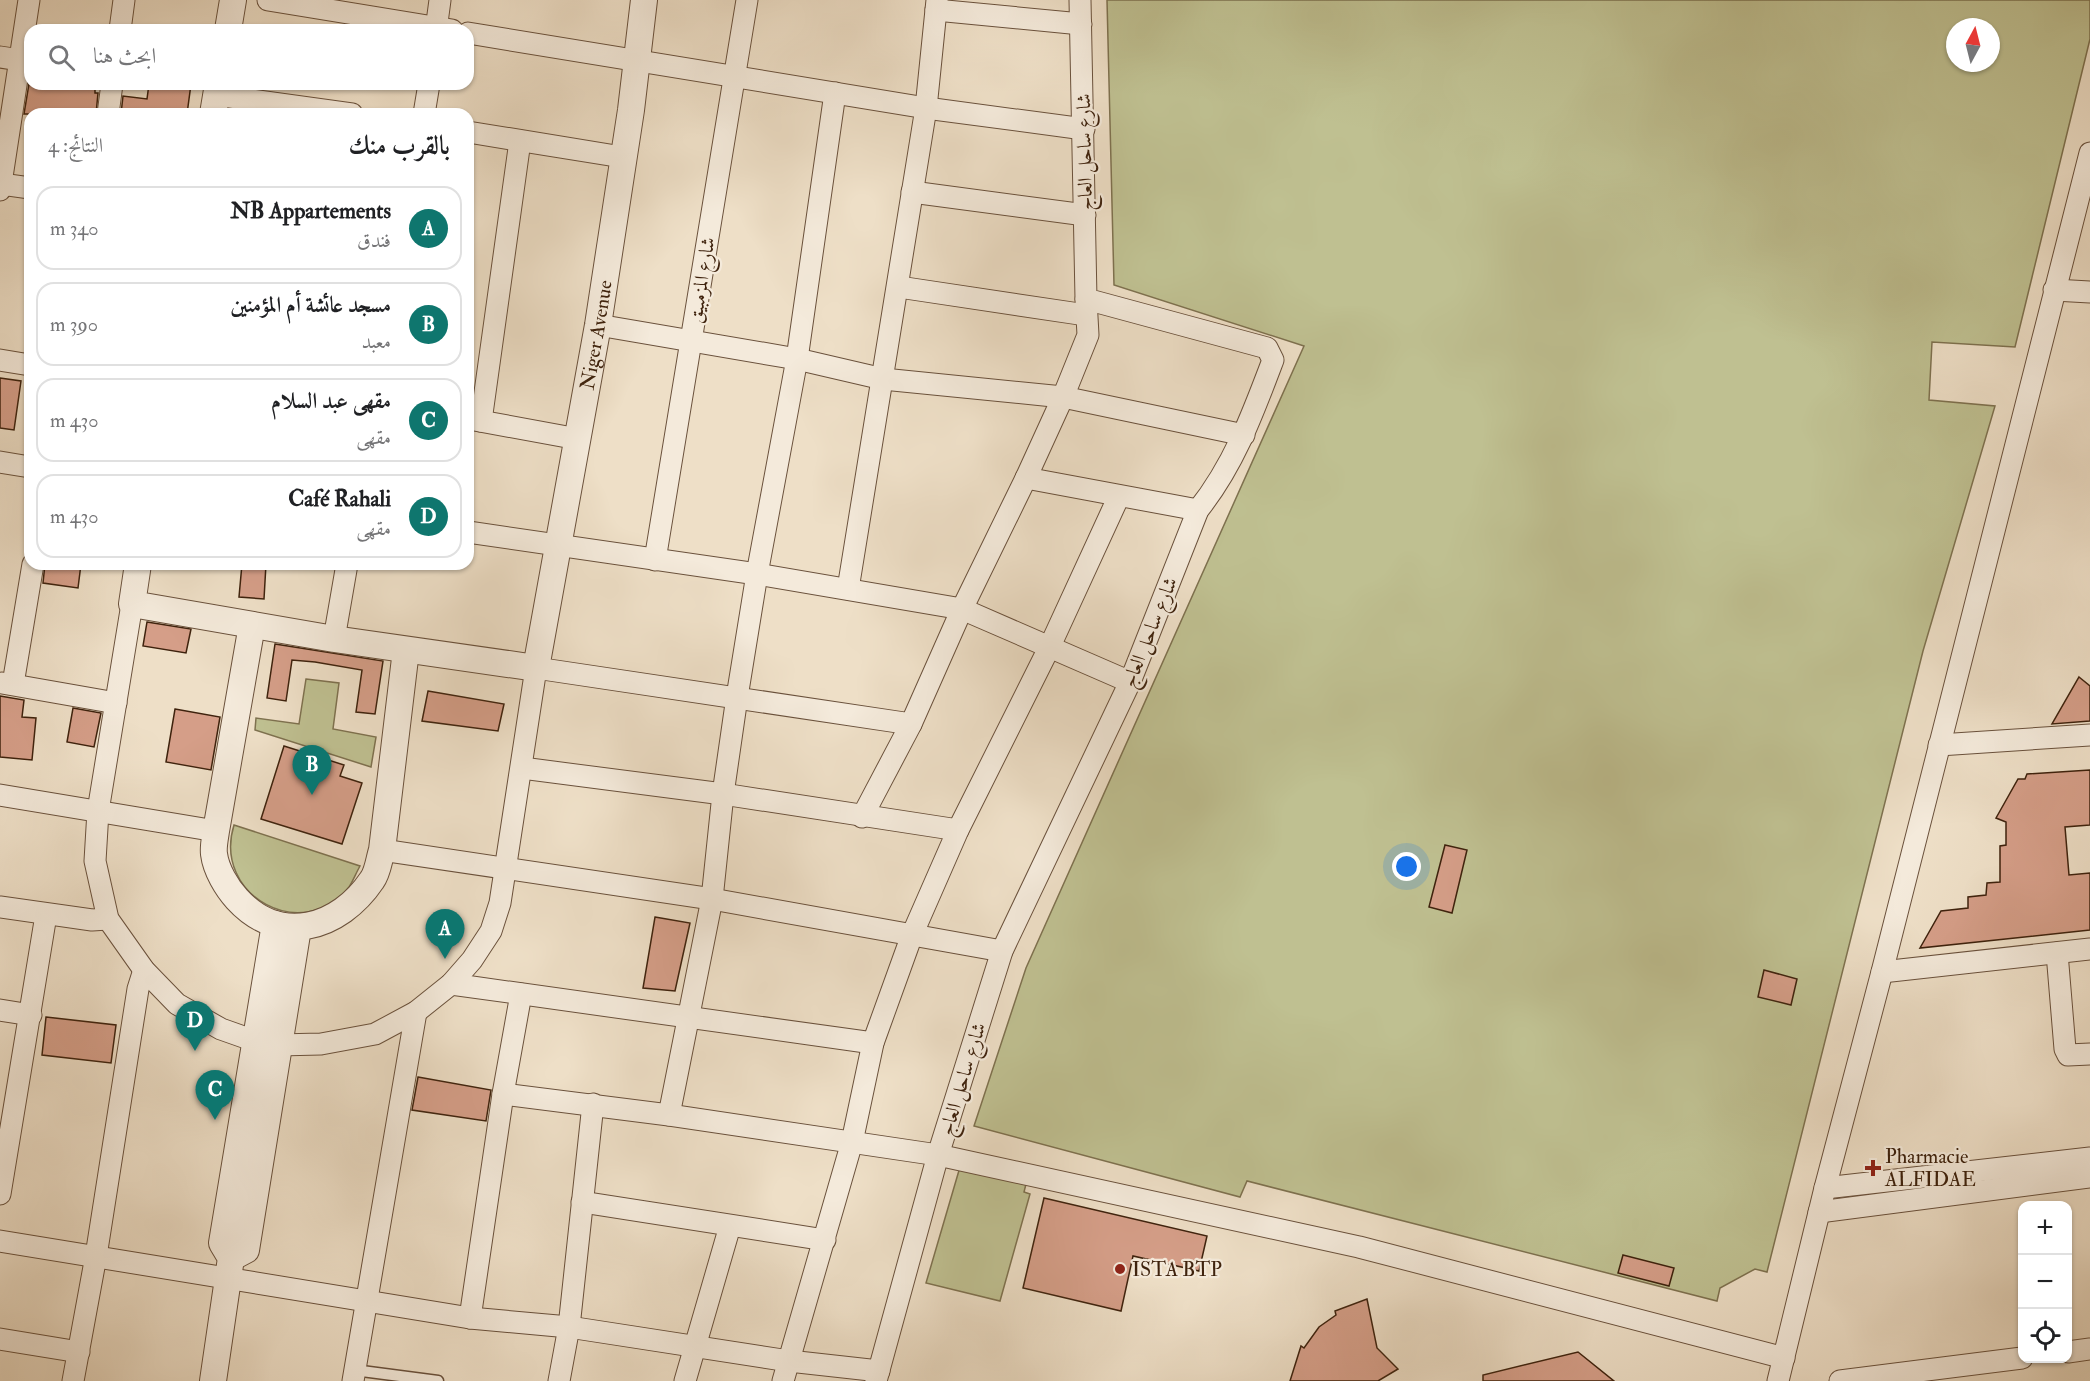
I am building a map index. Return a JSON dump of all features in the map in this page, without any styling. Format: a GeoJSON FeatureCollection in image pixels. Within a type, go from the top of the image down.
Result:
{"type":"FeatureCollection","features":[{"type":"Feature","properties":{"kind":"street"},"geometry":{"type":"LineString","coordinates":[[24,188],[1,187],[10,59],[29,0]]}},
{"type":"Feature","properties":{"kind":"street"},"geometry":{"type":"LineString","coordinates":[[121,24],[124,0]]}},
{"type":"Feature","properties":{"kind":"street"},"geometry":{"type":"LineString","coordinates":[[229,24],[233,0]]}},
{"type":"Feature","properties":{"kind":"street"},"geometry":{"type":"LineString","coordinates":[[268,0],[412,24]]}},
{"type":"Feature","properties":{"kind":"street"},"geometry":{"type":"LineString","coordinates":[[440,0],[442,24]]}},
{"type":"Feature","properties":{"kind":"street","name":"Niger Avenue"},"geometry":{"type":"LineString","coordinates":[[536,668],[598,325],[631,110],[644,0]]}},
{"type":"Feature","properties":{"kind":"street","name":"شارع المزمبيق"},"geometry":{"type":"LineString","coordinates":[[655,560],[747,0]]}},
{"type":"Feature","properties":{"kind":"street","name":"شارع ساحل العاج"},"geometry":{"type":"LineString","coordinates":[[877,1376],[938,1155],[1002,951],[1130,682],[1198,510],[1216,487],[1244,435],[1273,360],[1267,348],[1086,307],[1080,0]]}},
{"type":"Feature","properties":{"kind":"street"},"geometry":{"type":"LineString","coordinates":[[848,589],[899,286],[926,108],[936,5],[1081,24]]}},
{"type":"Feature","properties":{"kind":"street"},"geometry":{"type":"LineString","coordinates":[[474,34],[926,108],[1084,129]]}},
{"type":"Feature","properties":{"kind":"street"},"geometry":{"type":"LineString","coordinates":[[109,108],[111,90]]}},
{"type":"Feature","properties":{"kind":"street"},"geometry":{"type":"LineString","coordinates":[[425,108],[428,90]]}},
{"type":"Feature","properties":{"kind":"street"},"geometry":{"type":"LineString","coordinates":[[669,1115],[712,899],[723,794],[737,697],[757,574],[797,359],[836,93]]}},
{"type":"Feature","properties":{"kind":"street"},"geometry":{"type":"LineString","coordinates":[[216,98],[292,108]]}},
{"type":"Feature","properties":{"kind":"street"},"geometry":{"type":"LineString","coordinates":[[474,133],[622,157]]}},
{"type":"Feature","properties":{"kind":"street"},"geometry":{"type":"LineString","coordinates":[[520,141],[474,420],[578,439]]}},
{"type":"Feature","properties":{"kind":"street"},"geometry":{"type":"LineString","coordinates":[[1778,1381],[1825,1188],[2090,153]]}},
{"type":"Feature","properties":{"kind":"street"},"geometry":{"type":"LineString","coordinates":[[912,192],[1085,215]]}},
{"type":"Feature","properties":{"kind":"street"},"geometry":{"type":"LineString","coordinates":[[862,817],[911,724],[962,609],[1063,397],[1088,335],[1086,307],[899,286]]}},
{"type":"Feature","properties":{"kind":"street"},"geometry":{"type":"LineString","coordinates":[[2054,290],[2090,292]]}},
{"type":"Feature","properties":{"kind":"street"},"geometry":{"type":"LineString","coordinates":[[598,325],[797,359],[883,379],[1063,397],[1244,435]]}},
{"type":"Feature","properties":{"kind":"street"},"geometry":{"type":"LineString","coordinates":[[0,360],[24,364]]}},
{"type":"Feature","properties":{"kind":"street"},"geometry":{"type":"LineString","coordinates":[[0,462],[24,466]]}},
{"type":"Feature","properties":{"kind":"street"},"geometry":{"type":"LineString","coordinates":[[1026,478],[1198,510]]}},
{"type":"Feature","properties":{"kind":"street"},"geometry":{"type":"LineString","coordinates":[[786,1371],[852,1142],[873,1043],[912,935],[958,830],[1050,646],[1119,496]]}},
{"type":"Feature","properties":{"kind":"street"},"geometry":{"type":"LineString","coordinates":[[474,533],[757,574],[962,609],[1130,682]]}},
{"type":"Feature","properties":{"kind":"street"},"geometry":{"type":"LineString","coordinates":[[32,570],[7,683],[116,702]]}},
{"type":"Feature","properties":{"kind":"street"},"geometry":{"type":"LineString","coordinates":[[137,570],[98,811],[95,861],[108,919],[144,970],[177,1004],[221,1029],[266,1043],[321,1044],[375,1034],[416,1012],[451,984],[472,960],[491,931],[500,903],[536,668]]}},
{"type":"Feature","properties":{"kind":"street"},"geometry":{"type":"LineString","coordinates":[[334,639],[345,570]]}},
{"type":"Feature","properties":{"kind":"street"},"geometry":{"type":"LineString","coordinates":[[132,604],[334,639],[911,724]]}},
{"type":"Feature","properties":{"kind":"street"},"geometry":{"type":"LineString","coordinates":[[252,625],[216,831],[214,855],[227,888],[247,910],[286,926],[326,922],[353,903],[374,878],[382,850],[406,650]]}},
{"type":"Feature","properties":{"kind":"street"},"geometry":{"type":"LineString","coordinates":[[1939,745],[2090,735]]}},
{"type":"Feature","properties":{"kind":"street"},"geometry":{"type":"LineString","coordinates":[[522,768],[723,794],[958,830]]}},
{"type":"Feature","properties":{"kind":"street"},"geometry":{"type":"LineString","coordinates":[[0,795],[216,831]]}},
{"type":"Feature","properties":{"kind":"street"},"geometry":{"type":"LineString","coordinates":[[382,850],[712,899],[1002,951]]}},
{"type":"Feature","properties":{"kind":"street"},"geometry":{"type":"LineString","coordinates":[[0,907],[46,915],[92,920],[108,919]]}},
{"type":"Feature","properties":{"kind":"street"},"geometry":{"type":"LineString","coordinates":[[0,1194],[46,915]]}},
{"type":"Feature","properties":{"kind":"street"},"geometry":{"type":"LineString","coordinates":[[213,1381],[231,1269],[222,1244],[266,1043],[286,926]]}},
{"type":"Feature","properties":{"kind":"street"},"geometry":{"type":"LineString","coordinates":[[1882,972],[2090,949]]}},
{"type":"Feature","properties":{"kind":"street"},"geometry":{"type":"LineString","coordinates":[[2057,953],[2065,1049],[2068,1055],[2090,1054]]}},
{"type":"Feature","properties":{"kind":"street"},"geometry":{"type":"LineString","coordinates":[[73,1381],[96,1256],[138,988],[144,970]]}},
{"type":"Feature","properties":{"kind":"street"},"geometry":{"type":"LineString","coordinates":[[451,984],[873,1043]]}},
{"type":"Feature","properties":{"kind":"street"},"geometry":{"type":"LineString","coordinates":[[470,1318],[503,1094],[521,994]]}},
{"type":"Feature","properties":{"kind":"street"},"geometry":{"type":"LineString","coordinates":[[0,1010],[31,1015]]}},
{"type":"Feature","properties":{"kind":"street"},"geometry":{"type":"LineString","coordinates":[[353,1375],[416,1012]]}},
{"type":"Feature","properties":{"kind":"street"},"geometry":{"type":"LineString","coordinates":[[503,1094],[593,1104],[938,1155],[1359,1247],[1784,1358]]}},
{"type":"Feature","properties":{"kind":"street"},"geometry":{"type":"LineString","coordinates":[[559,1381],[569,1327],[593,1104]]}},
{"type":"Feature","properties":{"kind":"street"},"geometry":{"type":"LineString","coordinates":[[1825,1188],[2090,1158]]}},
{"type":"Feature","properties":{"kind":"street"},"geometry":{"type":"LineString","coordinates":[[1820,1212],[2090,1177]]}},
{"type":"Feature","properties":{"kind":"street"},"geometry":{"type":"LineString","coordinates":[[582,1202],[825,1240]]}},
{"type":"Feature","properties":{"kind":"street"},"geometry":{"type":"LineString","coordinates":[[685,1381],[730,1226]]}},
{"type":"Feature","properties":{"kind":"street"},"geometry":{"type":"LineString","coordinates":[[0,1241],[96,1256],[231,1269],[365,1301],[470,1318],[569,1327],[695,1346],[786,1371],[877,1376]]}},
{"type":"Feature","properties":{"kind":"street"},"geometry":{"type":"LineString","coordinates":[[0,1340],[79,1352]]}},
{"type":"Feature","properties":{"kind":"street"},"geometry":{"type":"LineString","coordinates":[[2072,1351],[2090,1349]]}},
{"type":"Feature","properties":{"kind":"street"},"geometry":{"type":"LineString","coordinates":[[1840,1381],[2018,1359]]}},
{"type":"Feature","properties":{"kind":"lane"},"geometry":{"type":"LineString","coordinates":[[353,1375],[438,1381]]}},
{"type":"Feature","properties":{"kind":"green space"},"geometry":{"type":"Polygon","coordinates":[[[1107,0],[2090,0],[2090,39],[2015,347],[1932,342],[1929,400],[1995,406],[1923,651],[1767,1272],[1755,1269],[1720,1288],[1717,1301],[1247,1181],[1240,1197],[974,1126],[1026,968],[1304,346],[1114,285],[1107,0]]]}},
{"type":"Feature","properties":{"kind":"green space"},"geometry":{"type":"Polygon","coordinates":[[[306,679],[339,683],[333,729],[376,737],[371,767],[255,730],[256,718],[299,724],[306,679]]]}},
{"type":"Feature","properties":{"kind":"green space"},"geometry":{"type":"Polygon","coordinates":[[[234,825],[360,866],[349,887],[330,904],[309,912],[287,912],[266,904],[249,891],[236,873],[231,850],[234,825]]]}},
{"type":"Feature","properties":{"kind":"green space"},"geometry":{"type":"Polygon","coordinates":[[[960,1167],[1026,1184],[1024,1192],[1030,1194],[1000,1301],[926,1283],[960,1167]]]}},
{"type":"Feature","properties":{"kind":"building"},"geometry":{"type":"Polygon","coordinates":[[[28,90],[95,90],[95,93],[98,93],[97,108],[25,108],[28,90]]]}},
{"type":"Feature","properties":{"kind":"building"},"geometry":{"type":"Polygon","coordinates":[[[148,90],[190,90],[188,108],[122,108],[123,96],[147,99],[148,90]]]}},
{"type":"Feature","properties":{"kind":"building"},"geometry":{"type":"Polygon","coordinates":[[[0,378],[21,381],[14,430],[0,428],[0,378]]]}},
{"type":"Feature","properties":{"kind":"building"},"geometry":{"type":"Polygon","coordinates":[[[44,570],[80,570],[78,588],[43,583],[44,570]]]}},
{"type":"Feature","properties":{"kind":"building"},"geometry":{"type":"Polygon","coordinates":[[[241,570],[266,570],[264,599],[239,597],[241,570]]]}},
{"type":"Feature","properties":{"kind":"building"},"geometry":{"type":"Polygon","coordinates":[[[147,622],[191,629],[186,653],[143,646],[147,622]]]}},
{"type":"Feature","properties":{"kind":"building"},"geometry":{"type":"Polygon","coordinates":[[[275,644],[383,661],[375,714],[356,712],[362,670],[315,662],[292,660],[286,701],[267,698],[275,644]]]}},
{"type":"Feature","properties":{"kind":"building"},"geometry":{"type":"Polygon","coordinates":[[[2079,677],[2090,686],[2090,721],[2052,724],[2079,677]]]}},
{"type":"Feature","properties":{"kind":"building"},"geometry":{"type":"Polygon","coordinates":[[[428,691],[504,704],[498,731],[422,721],[428,691]]]}},
{"type":"Feature","properties":{"kind":"building"},"geometry":{"type":"Polygon","coordinates":[[[0,696],[24,700],[22,717],[36,718],[32,760],[0,757],[0,696]]]}},
{"type":"Feature","properties":{"kind":"building"},"geometry":{"type":"Polygon","coordinates":[[[73,708],[101,713],[94,747],[67,742],[73,708]]]}},
{"type":"Feature","properties":{"kind":"building"},"geometry":{"type":"Polygon","coordinates":[[[175,709],[220,717],[211,770],[166,762],[175,709]]]}},
{"type":"Feature","properties":{"kind":"building"},"geometry":{"type":"Polygon","coordinates":[[[284,746],[344,765],[340,776],[362,783],[342,844],[261,819],[284,746]]]}},
{"type":"Feature","properties":{"kind":"building"},"geometry":{"type":"Polygon","coordinates":[[[2090,770],[2090,825],[2065,827],[2069,875],[2090,873],[2090,930],[1920,948],[1941,911],[1968,908],[1968,897],[1986,895],[1987,883],[2000,882],[2000,846],[2006,845],[2006,822],[1996,818],[2018,779],[2025,779],[2027,774],[2090,770]]]}},
{"type":"Feature","properties":{"kind":"building"},"geometry":{"type":"Polygon","coordinates":[[[1445,845],[1467,850],[1452,913],[1429,907],[1445,845]]]}},
{"type":"Feature","properties":{"kind":"building"},"geometry":{"type":"Polygon","coordinates":[[[655,917],[690,923],[675,991],[643,988],[655,917]]]}},
{"type":"Feature","properties":{"kind":"building"},"geometry":{"type":"Polygon","coordinates":[[[1764,970],[1797,979],[1791,1005],[1758,997],[1764,970]]]}},
{"type":"Feature","properties":{"kind":"building"},"geometry":{"type":"Polygon","coordinates":[[[46,1017],[116,1025],[111,1063],[42,1055],[46,1017]]]}},
{"type":"Feature","properties":{"kind":"building"},"geometry":{"type":"Polygon","coordinates":[[[418,1077],[491,1090],[486,1121],[412,1110],[418,1077]]]}},
{"type":"Feature","properties":{"kind":"building"},"geometry":{"type":"Polygon","coordinates":[[[1044,1198],[1207,1236],[1199,1271],[1133,1256],[1121,1311],[1023,1288],[1044,1198]]]}},
{"type":"Feature","properties":{"kind":"building"},"geometry":{"type":"Polygon","coordinates":[[[1623,1255],[1674,1268],[1669,1286],[1618,1273],[1623,1255]]]}},
{"type":"Feature","properties":{"kind":"building"},"geometry":{"type":"Polygon","coordinates":[[[1367,1299],[1377,1348],[1398,1369],[1378,1381],[1290,1381],[1301,1346],[1304,1348],[1319,1327],[1336,1315],[1335,1311],[1367,1299]]]}},
{"type":"Feature","properties":{"kind":"building"},"geometry":{"type":"Polygon","coordinates":[[[1578,1352],[1614,1381],[1483,1381],[1483,1375],[1578,1352]]]}},
{"type":"Feature","properties":{"kind":"place","name":"مسجد عائشة أم المؤمنين"},"geometry":{"type":"Point","coordinates":[312,795]}},
{"type":"Feature","properties":{"kind":"place","name":"NB Appartements"},"geometry":{"type":"Point","coordinates":[445,959]}},
{"type":"Feature","properties":{"kind":"place","name":"Café Rahali"},"geometry":{"type":"Point","coordinates":[195,1051]}},
{"type":"Feature","properties":{"kind":"place","name":"مقهى عبد السلام"},"geometry":{"type":"Point","coordinates":[215,1120]}},
{"type":"Feature","properties":{"kind":"place","name":"Pharmacie ALFIDAE"},"geometry":{"type":"Point","coordinates":[1873,1168]}},
{"type":"Feature","properties":{"kind":"place","name":"ISTA BTP"},"geometry":{"type":"Point","coordinates":[1120,1269]}}]}
